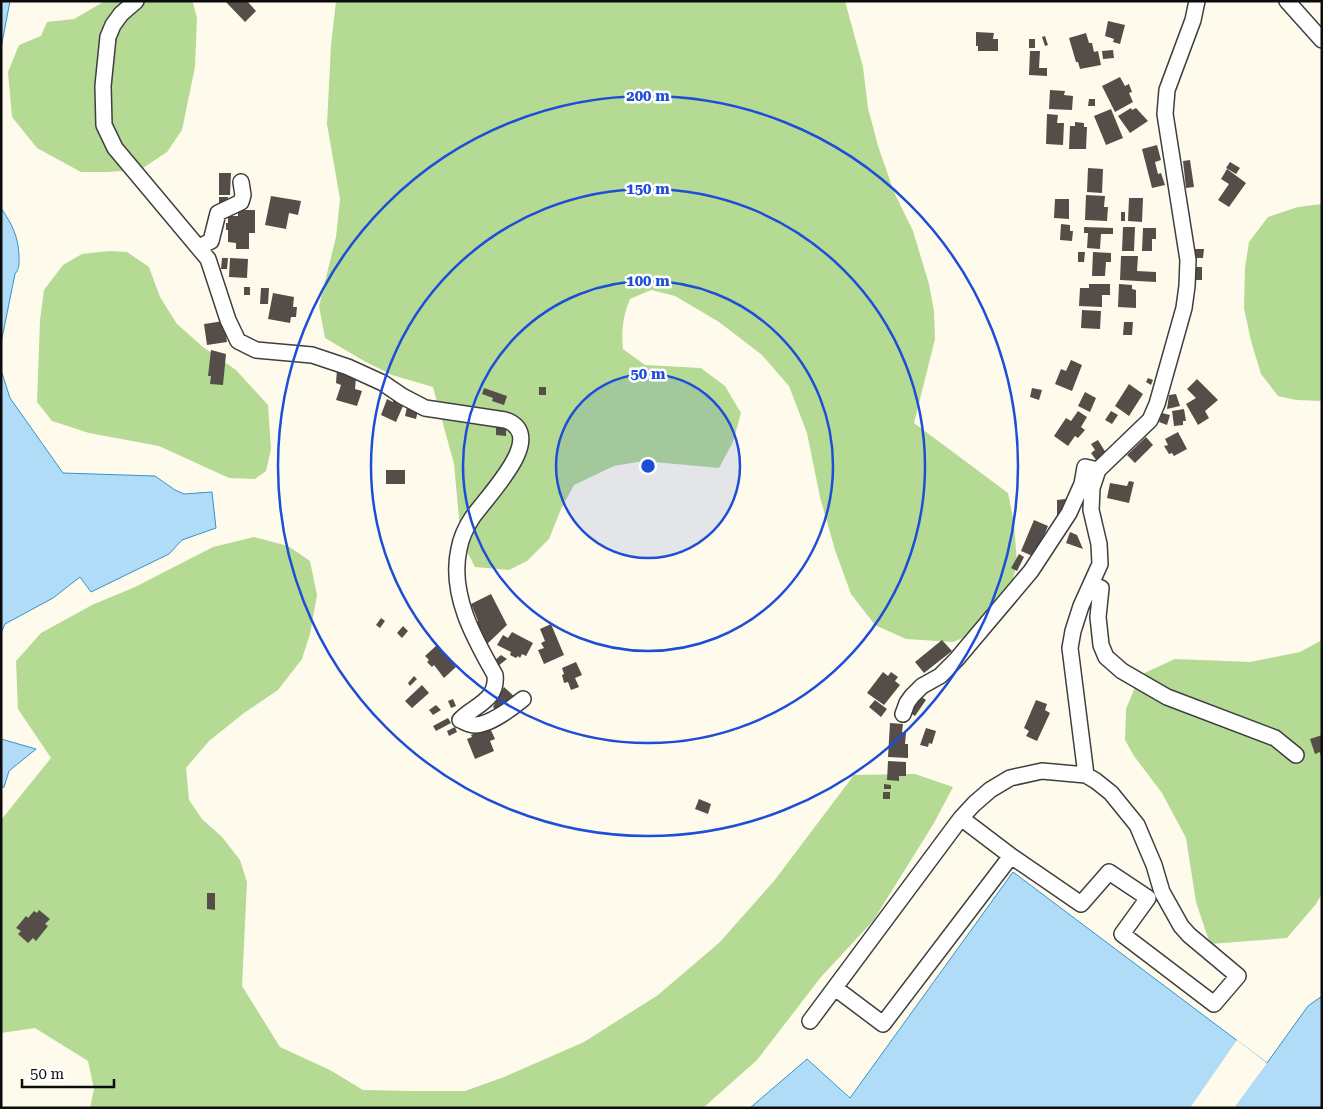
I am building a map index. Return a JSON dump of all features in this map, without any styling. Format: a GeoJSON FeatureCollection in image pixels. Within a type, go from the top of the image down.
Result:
{"type":"FeatureCollection","features":[{"type":"Feature","properties":{"kind":"street"},"geometry":{"type":"LineString","coordinates":[[136,1],[121,14],[113,25],[108,37],[103,86],[104,124],[115,148],[208,260],[228,320],[238,341],[256,350],[312,355],[348,367],[384,383],[402,396],[425,408],[505,420],[514,423],[520,430],[522,439],[519,452],[496,487],[472,518],[458,550],[457,576],[461,603],[473,635],[495,675],[496,682],[495,689],[487,698],[460,720],[469,724],[479,724],[497,717],[523,699]]}},
{"type":"Feature","properties":{"kind":"street"},"geometry":{"type":"LineString","coordinates":[[1086,775],[1070,648],[1081,606],[1100,564],[1099,544],[1091,510],[1092,488],[1098,470],[1150,420],[1157,404],[1184,308],[1188,260],[1165,114],[1167,90],[1193,20],[1197,1]]}},
{"type":"Feature","properties":{"kind":"street"},"geometry":{"type":"LineString","coordinates":[[1287,1],[1322,40]]}},
{"type":"Feature","properties":{"kind":"street"},"geometry":{"type":"LineString","coordinates":[[199,247],[211,241],[218,212],[241,202],[241,182]]}},
{"type":"Feature","properties":{"kind":"street"},"geometry":{"type":"LineString","coordinates":[[903,714],[912,696],[922,686],[940,676],[956,660],[1031,571],[1069,513],[1082,484],[1084,467],[1098,470]]}},
{"type":"Feature","properties":{"kind":"street"},"geometry":{"type":"LineString","coordinates":[[1092,584],[1101,588],[1098,617],[1101,645],[1106,657],[1122,671],[1167,697],[1275,738],[1296,755]]}},
{"type":"Feature","properties":{"kind":"street"},"geometry":{"type":"LineString","coordinates":[[810,1021],[961,818],[990,790],[1010,778],[1042,771],[1086,775],[1111,793],[1136,825],[1154,865],[1155,895],[1122,934],[1214,1004],[1238,976],[1189,935],[1155,895],[1109,872],[1081,904],[1011,856],[961,818]]}},
{"type":"Feature","properties":{"kind":"street"},"geometry":{"type":"LineString","coordinates":[[835,988],[883,1024],[1011,856]]}},
{"type":"Feature","properties":{"kind":"green space"},"geometry":{"type":"Polygon","coordinates":[[[105,1],[191,1],[197,18],[195,67],[182,130],[167,152],[140,170],[81,172],[37,148],[12,117],[8,72],[19,45],[41,36],[47,22],[74,19],[105,1]]]}},
{"type":"Feature","properties":{"kind":"green space"},"geometry":{"type":"Polygon","coordinates":[[[336,1],[845,1],[863,67],[868,108],[878,146],[894,192],[913,231],[929,284],[934,311],[935,339],[914,423],[1008,493],[1014,523],[1017,563],[1008,600],[987,628],[953,642],[906,639],[875,625],[851,594],[835,550],[820,497],[807,433],[789,386],[762,355],[719,322],[675,296],[651,290],[630,299],[623,324],[623,349],[645,365],[701,368],[725,386],[741,413],[733,442],[719,468],[643,461],[614,466],[574,485],[561,509],[549,539],[527,561],[509,570],[475,567],[461,540],[454,464],[433,387],[392,375],[325,338],[319,306],[336,237],[340,199],[327,124],[331,45],[336,1]]]}},
{"type":"Feature","properties":{"kind":"green space"},"geometry":{"type":"Polygon","coordinates":[[[1322,204],[1322,401],[1296,400],[1278,396],[1261,374],[1244,308],[1245,268],[1249,242],[1268,217],[1298,207],[1322,204]]]}},
{"type":"Feature","properties":{"kind":"green space"},"geometry":{"type":"Polygon","coordinates":[[[109,251],[127,252],[149,267],[160,297],[177,324],[203,347],[236,370],[268,405],[271,449],[266,471],[255,479],[229,478],[159,446],[89,433],[52,421],[37,402],[40,320],[44,290],[63,265],[82,254],[109,251]]]}},
{"type":"Feature","properties":{"kind":"green space"},"geometry":{"type":"Polygon","coordinates":[[[254,537],[288,546],[310,561],[317,595],[310,634],[302,659],[278,690],[244,713],[209,741],[186,768],[189,800],[202,819],[222,837],[240,860],[247,882],[242,986],[280,1047],[330,1070],[363,1090],[465,1091],[504,1077],[584,1042],[658,995],[720,942],[774,881],[854,775],[915,774],[953,787],[934,823],[873,921],[821,977],[757,1060],[703,1108],[90,1108],[94,1089],[88,1061],[35,1028],[1,1033],[1,820],[51,758],[18,709],[16,661],[41,633],[92,605],[135,587],[213,547],[254,537]]]}},
{"type":"Feature","properties":{"kind":"green space"},"geometry":{"type":"Polygon","coordinates":[[[1322,640],[1322,894],[1316,904],[1287,938],[1210,944],[1196,902],[1186,838],[1162,793],[1134,756],[1125,740],[1126,709],[1140,675],[1175,659],[1250,662],[1300,652],[1322,640]]]}},
{"type":"Feature","properties":{"kind":"water"},"geometry":{"type":"Polygon","coordinates":[[[1,1],[10,1],[1,48],[1,1]]]}},
{"type":"Feature","properties":{"kind":"water"},"geometry":{"type":"Polygon","coordinates":[[[1,208],[16,236],[19,260],[1,343],[1,208]]]}},
{"type":"Feature","properties":{"kind":"water"},"geometry":{"type":"Polygon","coordinates":[[[1,370],[10,398],[63,473],[155,476],[184,494],[212,492],[216,528],[182,540],[169,554],[91,592],[80,577],[53,598],[5,624],[1,633],[1,370]]]}},
{"type":"Feature","properties":{"kind":"water"},"geometry":{"type":"Polygon","coordinates":[[[1,739],[36,749],[9,771],[4,787],[1,788],[1,739]]]}},
{"type":"Feature","properties":{"kind":"water"},"geometry":{"type":"Polygon","coordinates":[[[1013,872],[1267,1063],[1308,1006],[1322,996],[1322,1108],[750,1108],[807,1059],[850,1098],[1013,872]]]}},
{"type":"Feature","properties":{"kind":"pier"},"geometry":{"type":"Polygon","coordinates":[[[1237,1040],[1267,1063],[1234,1108],[1190,1108],[1237,1040]]]}},
{"type":"Feature","properties":{"kind":"building"},"geometry":{"type":"Polygon","coordinates":[[[225,1],[247,1],[256,11],[245,22],[225,1]]]}},
{"type":"Feature","properties":{"kind":"building"},"geometry":{"type":"Polygon","coordinates":[[[1108,21],[1125,25],[1120,44],[1113,42],[1114,39],[1105,36],[1108,21]]]}},
{"type":"Feature","properties":{"kind":"building"},"geometry":{"type":"Polygon","coordinates":[[[976,32],[994,33],[993,39],[998,39],[998,51],[978,51],[976,32]]]}},
{"type":"Feature","properties":{"kind":"building"},"geometry":{"type":"Polygon","coordinates":[[[1086,33],[1089,43],[1092,43],[1094,52],[1098,51],[1101,65],[1080,69],[1069,38],[1086,33]]]}},
{"type":"Feature","properties":{"kind":"building"},"geometry":{"type":"Polygon","coordinates":[[[1045,36],[1048,45],[1045,46],[1042,37],[1045,36]]]}},
{"type":"Feature","properties":{"kind":"building"},"geometry":{"type":"Polygon","coordinates":[[[1029,39],[1035,39],[1035,48],[1029,48],[1029,39]]]}},
{"type":"Feature","properties":{"kind":"building"},"geometry":{"type":"Polygon","coordinates":[[[1113,50],[1114,58],[1103,59],[1102,51],[1113,50]]]}},
{"type":"Feature","properties":{"kind":"building"},"geometry":{"type":"Polygon","coordinates":[[[1030,51],[1040,51],[1039,68],[1047,68],[1047,76],[1029,75],[1030,51]]]}},
{"type":"Feature","properties":{"kind":"building"},"geometry":{"type":"Polygon","coordinates":[[[1120,77],[1125,86],[1129,84],[1132,92],[1129,93],[1133,102],[1115,112],[1102,86],[1120,77]]]}},
{"type":"Feature","properties":{"kind":"building"},"geometry":{"type":"Polygon","coordinates":[[[1050,90],[1065,91],[1064,95],[1073,96],[1072,110],[1049,109],[1050,90]]]}},
{"type":"Feature","properties":{"kind":"building"},"geometry":{"type":"Polygon","coordinates":[[[1089,99],[1095,99],[1095,106],[1088,106],[1089,99]]]}},
{"type":"Feature","properties":{"kind":"building"},"geometry":{"type":"Polygon","coordinates":[[[1131,108],[1132,110],[1136,108],[1148,121],[1130,133],[1118,116],[1131,108]]]}},
{"type":"Feature","properties":{"kind":"building"},"geometry":{"type":"Polygon","coordinates":[[[1111,109],[1123,138],[1106,145],[1094,116],[1111,109]]]}},
{"type":"Feature","properties":{"kind":"building"},"geometry":{"type":"Polygon","coordinates":[[[1047,114],[1058,115],[1057,123],[1064,123],[1063,145],[1046,144],[1047,114]]]}},
{"type":"Feature","properties":{"kind":"building"},"geometry":{"type":"Polygon","coordinates":[[[1075,122],[1084,123],[1084,127],[1087,127],[1086,149],[1069,149],[1070,126],[1075,126],[1075,122]]]}},
{"type":"Feature","properties":{"kind":"building"},"geometry":{"type":"Polygon","coordinates":[[[1157,145],[1161,160],[1155,162],[1158,174],[1161,173],[1165,185],[1152,188],[1142,149],[1157,145]]]}},
{"type":"Feature","properties":{"kind":"building"},"geometry":{"type":"Polygon","coordinates":[[[1190,160],[1194,187],[1186,188],[1183,161],[1190,160]]]}},
{"type":"Feature","properties":{"kind":"building"},"geometry":{"type":"Polygon","coordinates":[[[1230,162],[1240,168],[1236,174],[1226,168],[1230,162]]]}},
{"type":"Feature","properties":{"kind":"building"},"geometry":{"type":"Polygon","coordinates":[[[1088,168],[1103,169],[1102,193],[1087,192],[1088,168]]]}},
{"type":"Feature","properties":{"kind":"building"},"geometry":{"type":"Polygon","coordinates":[[[1227,169],[1246,183],[1229,207],[1218,200],[1229,184],[1221,179],[1227,169]]]}},
{"type":"Feature","properties":{"kind":"building"},"geometry":{"type":"Polygon","coordinates":[[[219,173],[231,173],[230,195],[219,195],[219,173]]]}},
{"type":"Feature","properties":{"kind":"building"},"geometry":{"type":"Polygon","coordinates":[[[1086,195],[1105,196],[1104,207],[1108,207],[1107,221],[1085,220],[1086,195]]]}},
{"type":"Feature","properties":{"kind":"building"},"geometry":{"type":"Polygon","coordinates":[[[271,196],[301,201],[298,215],[289,213],[286,229],[265,225],[271,196]]]}},
{"type":"Feature","properties":{"kind":"building"},"geometry":{"type":"Polygon","coordinates":[[[219,197],[228,197],[227,203],[219,203],[219,197]]]}},
{"type":"Feature","properties":{"kind":"building"},"geometry":{"type":"Polygon","coordinates":[[[1129,198],[1143,198],[1142,222],[1128,221],[1129,198]]]}},
{"type":"Feature","properties":{"kind":"building"},"geometry":{"type":"Polygon","coordinates":[[[1055,199],[1069,199],[1069,219],[1054,218],[1055,199]]]}},
{"type":"Feature","properties":{"kind":"building"},"geometry":{"type":"Polygon","coordinates":[[[238,210],[255,210],[255,233],[249,233],[249,249],[236,249],[236,243],[228,242],[226,223],[228,223],[228,216],[238,216],[238,210]]]}},
{"type":"Feature","properties":{"kind":"building"},"geometry":{"type":"Polygon","coordinates":[[[1121,212],[1125,212],[1125,221],[1121,221],[1121,212]]]}},
{"type":"Feature","properties":{"kind":"building"},"geometry":{"type":"Polygon","coordinates":[[[1061,224],[1070,225],[1070,231],[1073,231],[1072,241],[1060,240],[1061,224]]]}},
{"type":"Feature","properties":{"kind":"building"},"geometry":{"type":"Polygon","coordinates":[[[1084,227],[1113,228],[1113,234],[1101,234],[1100,249],[1087,248],[1088,233],[1084,233],[1084,227]]]}},
{"type":"Feature","properties":{"kind":"building"},"geometry":{"type":"Polygon","coordinates":[[[1123,227],[1135,227],[1134,251],[1122,251],[1123,227]]]}},
{"type":"Feature","properties":{"kind":"building"},"geometry":{"type":"Polygon","coordinates":[[[1143,228],[1156,228],[1156,239],[1152,239],[1152,251],[1142,251],[1143,228]]]}},
{"type":"Feature","properties":{"kind":"building"},"geometry":{"type":"Polygon","coordinates":[[[1195,249],[1204,249],[1203,258],[1195,258],[1195,249]]]}},
{"type":"Feature","properties":{"kind":"building"},"geometry":{"type":"Polygon","coordinates":[[[1078,252],[1085,252],[1084,262],[1078,262],[1078,252]]]}},
{"type":"Feature","properties":{"kind":"building"},"geometry":{"type":"Polygon","coordinates":[[[1093,252],[1111,253],[1111,262],[1106,262],[1105,276],[1092,276],[1093,252]]]}},
{"type":"Feature","properties":{"kind":"building"},"geometry":{"type":"Polygon","coordinates":[[[1121,256],[1138,256],[1137,271],[1156,272],[1156,282],[1120,280],[1121,256]]]}},
{"type":"Feature","properties":{"kind":"building"},"geometry":{"type":"Polygon","coordinates":[[[222,258],[228,258],[227,269],[221,269],[222,258]]]}},
{"type":"Feature","properties":{"kind":"building"},"geometry":{"type":"Polygon","coordinates":[[[230,258],[248,259],[247,278],[229,277],[230,258]]]}},
{"type":"Feature","properties":{"kind":"building"},"geometry":{"type":"Polygon","coordinates":[[[1195,267],[1202,267],[1202,280],[1195,280],[1195,267]]]}},
{"type":"Feature","properties":{"kind":"building"},"geometry":{"type":"Polygon","coordinates":[[[1089,284],[1110,284],[1110,295],[1102,295],[1102,307],[1079,306],[1080,288],[1089,288],[1089,284]]]}},
{"type":"Feature","properties":{"kind":"building"},"geometry":{"type":"Polygon","coordinates":[[[1119,284],[1132,285],[1132,289],[1136,290],[1136,308],[1118,307],[1119,284]]]}},
{"type":"Feature","properties":{"kind":"building"},"geometry":{"type":"Polygon","coordinates":[[[244,287],[250,287],[250,295],[244,295],[244,287]]]}},
{"type":"Feature","properties":{"kind":"building"},"geometry":{"type":"Polygon","coordinates":[[[261,288],[269,288],[268,304],[260,304],[261,288]]]}},
{"type":"Feature","properties":{"kind":"building"},"geometry":{"type":"Polygon","coordinates":[[[273,293],[294,297],[293,307],[297,307],[296,317],[291,317],[290,323],[268,319],[273,293]]]}},
{"type":"Feature","properties":{"kind":"building"},"geometry":{"type":"Polygon","coordinates":[[[1082,310],[1101,311],[1100,329],[1081,328],[1082,310]]]}},
{"type":"Feature","properties":{"kind":"building"},"geometry":{"type":"Polygon","coordinates":[[[224,321],[227,342],[207,345],[204,324],[224,321]]]}},
{"type":"Feature","properties":{"kind":"building"},"geometry":{"type":"Polygon","coordinates":[[[1124,322],[1133,322],[1132,335],[1123,335],[1124,322]]]}},
{"type":"Feature","properties":{"kind":"building"},"geometry":{"type":"Polygon","coordinates":[[[211,350],[226,354],[223,385],[210,384],[211,376],[208,376],[211,350]]]}},
{"type":"Feature","properties":{"kind":"building"},"geometry":{"type":"Polygon","coordinates":[[[1071,360],[1082,365],[1072,391],[1055,384],[1061,369],[1066,371],[1071,360]]]}},
{"type":"Feature","properties":{"kind":"building"},"geometry":{"type":"Polygon","coordinates":[[[337,369],[356,378],[355,389],[362,391],[357,406],[336,400],[341,385],[336,383],[337,369]]]}},
{"type":"Feature","properties":{"kind":"building"},"geometry":{"type":"Polygon","coordinates":[[[1148,378],[1153,380],[1151,385],[1146,382],[1148,378]]]}},
{"type":"Feature","properties":{"kind":"building"},"geometry":{"type":"Polygon","coordinates":[[[1197,379],[1218,400],[1205,411],[1209,418],[1198,425],[1186,404],[1196,398],[1187,389],[1197,379]]]}},
{"type":"Feature","properties":{"kind":"building"},"geometry":{"type":"Polygon","coordinates":[[[1129,384],[1143,394],[1129,416],[1115,406],[1129,384]]]}},
{"type":"Feature","properties":{"kind":"building"},"geometry":{"type":"Polygon","coordinates":[[[539,387],[546,387],[546,395],[539,395],[539,387]]]}},
{"type":"Feature","properties":{"kind":"building"},"geometry":{"type":"Polygon","coordinates":[[[484,388],[507,396],[504,405],[492,401],[493,398],[482,394],[484,388]]]}},
{"type":"Feature","properties":{"kind":"building"},"geometry":{"type":"Polygon","coordinates":[[[1032,388],[1042,390],[1039,400],[1030,397],[1032,388]]]}},
{"type":"Feature","properties":{"kind":"building"},"geometry":{"type":"Polygon","coordinates":[[[1085,392],[1096,398],[1090,412],[1078,406],[1085,392]]]}},
{"type":"Feature","properties":{"kind":"building"},"geometry":{"type":"Polygon","coordinates":[[[1176,394],[1180,406],[1167,409],[1169,395],[1176,394]]]}},
{"type":"Feature","properties":{"kind":"building"},"geometry":{"type":"Polygon","coordinates":[[[387,399],[393,402],[394,399],[399,401],[398,404],[403,406],[396,422],[381,415],[387,399]]]}},
{"type":"Feature","properties":{"kind":"building"},"geometry":{"type":"Polygon","coordinates":[[[407,407],[418,410],[416,419],[405,416],[407,407]]]}},
{"type":"Feature","properties":{"kind":"building"},"geometry":{"type":"Polygon","coordinates":[[[1184,409],[1186,421],[1183,421],[1183,425],[1174,426],[1172,411],[1184,409]]]}},
{"type":"Feature","properties":{"kind":"building"},"geometry":{"type":"Polygon","coordinates":[[[1078,411],[1087,417],[1081,427],[1085,430],[1078,438],[1075,436],[1068,446],[1054,436],[1066,418],[1071,421],[1078,411]]]}},
{"type":"Feature","properties":{"kind":"building"},"geometry":{"type":"Polygon","coordinates":[[[1111,411],[1118,415],[1112,424],[1105,420],[1111,411]]]}},
{"type":"Feature","properties":{"kind":"building"},"geometry":{"type":"Polygon","coordinates":[[[1162,413],[1170,415],[1167,425],[1159,422],[1162,413]]]}},
{"type":"Feature","properties":{"kind":"building"},"geometry":{"type":"Polygon","coordinates":[[[496,426],[506,427],[506,436],[496,435],[496,426]]]}},
{"type":"Feature","properties":{"kind":"building"},"geometry":{"type":"Polygon","coordinates":[[[1178,432],[1187,449],[1174,456],[1172,453],[1169,454],[1164,446],[1168,445],[1165,439],[1178,432]]]}},
{"type":"Feature","properties":{"kind":"building"},"geometry":{"type":"Polygon","coordinates":[[[1146,437],[1153,445],[1135,463],[1127,455],[1146,437]]]}},
{"type":"Feature","properties":{"kind":"building"},"geometry":{"type":"Polygon","coordinates":[[[1098,440],[1106,453],[1096,460],[1091,453],[1095,450],[1091,444],[1098,440]]]}},
{"type":"Feature","properties":{"kind":"building"},"geometry":{"type":"Polygon","coordinates":[[[386,470],[405,470],[405,484],[386,484],[386,470]]]}},
{"type":"Feature","properties":{"kind":"building"},"geometry":{"type":"Polygon","coordinates":[[[1129,481],[1134,482],[1129,503],[1107,498],[1110,483],[1127,486],[1129,481]]]}},
{"type":"Feature","properties":{"kind":"building"},"geometry":{"type":"Polygon","coordinates":[[[1065,499],[1066,507],[1062,517],[1057,517],[1057,500],[1065,499]]]}},
{"type":"Feature","properties":{"kind":"building"},"geometry":{"type":"Polygon","coordinates":[[[1034,520],[1048,526],[1035,557],[1021,551],[1034,520]]]}},
{"type":"Feature","properties":{"kind":"building"},"geometry":{"type":"Polygon","coordinates":[[[1070,532],[1077,535],[1083,549],[1066,543],[1070,532]]]}},
{"type":"Feature","properties":{"kind":"building"},"geometry":{"type":"Polygon","coordinates":[[[1019,554],[1024,557],[1017,571],[1011,568],[1019,554]]]}},
{"type":"Feature","properties":{"kind":"building"},"geometry":{"type":"Polygon","coordinates":[[[491,594],[507,625],[486,645],[475,623],[478,621],[471,604],[491,594]]]}},
{"type":"Feature","properties":{"kind":"building"},"geometry":{"type":"Polygon","coordinates":[[[381,618],[385,621],[380,628],[376,625],[381,618]]]}},
{"type":"Feature","properties":{"kind":"building"},"geometry":{"type":"Polygon","coordinates":[[[551,624],[564,655],[544,664],[538,650],[544,648],[541,643],[545,641],[540,629],[551,624]]]}},
{"type":"Feature","properties":{"kind":"building"},"geometry":{"type":"Polygon","coordinates":[[[403,626],[408,631],[402,638],[397,633],[403,626]]]}},
{"type":"Feature","properties":{"kind":"building"},"geometry":{"type":"Polygon","coordinates":[[[512,632],[533,643],[526,656],[522,654],[520,658],[518,656],[516,658],[510,655],[511,652],[497,645],[503,635],[508,638],[512,632]]]}},
{"type":"Feature","properties":{"kind":"building"},"geometry":{"type":"Polygon","coordinates":[[[942,640],[952,651],[924,673],[915,662],[942,640]]]}},
{"type":"Feature","properties":{"kind":"building"},"geometry":{"type":"Polygon","coordinates":[[[437,645],[456,667],[444,678],[434,665],[432,667],[427,662],[429,660],[425,656],[437,645]]]}},
{"type":"Feature","properties":{"kind":"building"},"geometry":{"type":"Polygon","coordinates":[[[501,655],[507,659],[498,666],[494,661],[501,655]]]}},
{"type":"Feature","properties":{"kind":"building"},"geometry":{"type":"Polygon","coordinates":[[[576,662],[582,675],[575,678],[579,687],[571,690],[568,682],[564,683],[562,668],[576,662]]]}},
{"type":"Feature","properties":{"kind":"building"},"geometry":{"type":"Polygon","coordinates":[[[883,672],[888,676],[891,672],[898,677],[895,681],[900,685],[884,705],[867,693],[883,672]]]}},
{"type":"Feature","properties":{"kind":"building"},"geometry":{"type":"Polygon","coordinates":[[[414,676],[417,679],[410,686],[408,683],[414,676]]]}},
{"type":"Feature","properties":{"kind":"building"},"geometry":{"type":"Polygon","coordinates":[[[422,685],[429,693],[412,708],[405,701],[422,685]]]}},
{"type":"Feature","properties":{"kind":"building"},"geometry":{"type":"Polygon","coordinates":[[[504,687],[516,698],[497,712],[493,707],[504,687]]]}},
{"type":"Feature","properties":{"kind":"building"},"geometry":{"type":"Polygon","coordinates":[[[920,696],[926,700],[915,716],[909,712],[920,696]]]}},
{"type":"Feature","properties":{"kind":"building"},"geometry":{"type":"Polygon","coordinates":[[[453,699],[456,706],[451,708],[448,701],[453,699]]]}},
{"type":"Feature","properties":{"kind":"building"},"geometry":{"type":"Polygon","coordinates":[[[875,700],[887,709],[881,717],[869,707],[875,700]]]}},
{"type":"Feature","properties":{"kind":"building"},"geometry":{"type":"Polygon","coordinates":[[[1036,700],[1047,704],[1045,710],[1050,713],[1037,741],[1026,736],[1029,731],[1024,728],[1036,700]]]}},
{"type":"Feature","properties":{"kind":"building"},"geometry":{"type":"Polygon","coordinates":[[[436,705],[441,710],[433,715],[429,710],[436,705]]]}},
{"type":"Feature","properties":{"kind":"building"},"geometry":{"type":"Polygon","coordinates":[[[448,718],[451,723],[436,731],[433,726],[448,718]]]}},
{"type":"Feature","properties":{"kind":"building"},"geometry":{"type":"Polygon","coordinates":[[[890,723],[903,724],[902,732],[906,733],[905,744],[908,744],[908,758],[888,757],[890,723]]]}},
{"type":"Feature","properties":{"kind":"building"},"geometry":{"type":"Polygon","coordinates":[[[489,726],[495,739],[490,741],[494,751],[475,759],[467,739],[489,726]]]}},
{"type":"Feature","properties":{"kind":"building"},"geometry":{"type":"Polygon","coordinates":[[[455,727],[457,732],[449,736],[447,731],[455,727]]]}},
{"type":"Feature","properties":{"kind":"building"},"geometry":{"type":"Polygon","coordinates":[[[926,728],[936,731],[932,744],[929,743],[928,747],[920,745],[926,728]]]}},
{"type":"Feature","properties":{"kind":"building"},"geometry":{"type":"Polygon","coordinates":[[[1322,735],[1321,757],[1320,752],[1315,754],[1310,739],[1322,735]]]}},
{"type":"Feature","properties":{"kind":"building"},"geometry":{"type":"Polygon","coordinates":[[[888,761],[906,762],[906,776],[899,776],[899,781],[887,780],[888,761]]]}},
{"type":"Feature","properties":{"kind":"building"},"geometry":{"type":"Polygon","coordinates":[[[884,784],[891,785],[891,789],[884,789],[884,784]]]}},
{"type":"Feature","properties":{"kind":"building"},"geometry":{"type":"Polygon","coordinates":[[[883,792],[890,792],[890,799],[883,799],[883,792]]]}},
{"type":"Feature","properties":{"kind":"building"},"geometry":{"type":"Polygon","coordinates":[[[699,799],[711,804],[708,814],[695,809],[699,799]]]}},
{"type":"Feature","properties":{"kind":"building"},"geometry":{"type":"Polygon","coordinates":[[[207,893],[215,893],[215,910],[207,909],[207,893]]]}},
{"type":"Feature","properties":{"kind":"building"},"geometry":{"type":"Polygon","coordinates":[[[39,910],[50,919],[45,924],[48,926],[36,941],[33,938],[28,943],[18,934],[21,931],[16,928],[26,916],[28,918],[34,911],[37,913],[39,910]]]}}]}
